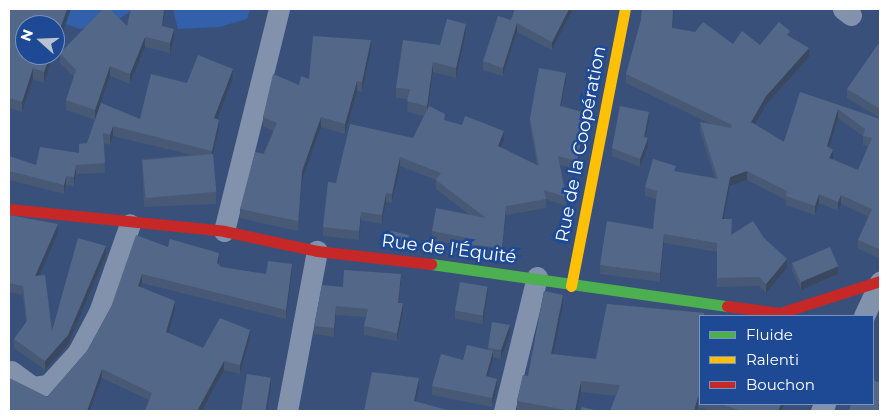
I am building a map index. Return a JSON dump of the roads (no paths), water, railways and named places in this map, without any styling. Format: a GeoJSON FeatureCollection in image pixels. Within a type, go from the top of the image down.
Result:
{"type":"FeatureCollection","features":[{"type":"Feature","properties":{"kind":"street"},"geometry":{"type":"LineString","coordinates":[[224,231],[279,9]]}},
{"type":"Feature","properties":{"kind":"street","name":"Rue de la Coopération"},"geometry":{"type":"LineString","coordinates":[[571,286],[625,9]]}},
{"type":"Feature","properties":{"kind":"street","name":"Rue de l'Équité"},"geometry":{"type":"LineString","coordinates":[[9,209],[130,224],[224,231],[317,251],[537,276],[571,286],[780,313],[880,281]]}},
{"type":"Feature","properties":{"kind":"street"},"geometry":{"type":"LineString","coordinates":[[11,371],[33,387],[48,385],[78,352],[99,312],[130,224]]}},
{"type":"Feature","properties":{"kind":"street"},"geometry":{"type":"LineString","coordinates":[[287,411],[317,251]]}},
{"type":"Feature","properties":{"kind":"street"},"geometry":{"type":"LineString","coordinates":[[504,411],[537,276]]}},
{"type":"Feature","properties":{"kind":"street"},"geometry":{"type":"LineString","coordinates":[[864,315],[880,281]]}}]}
